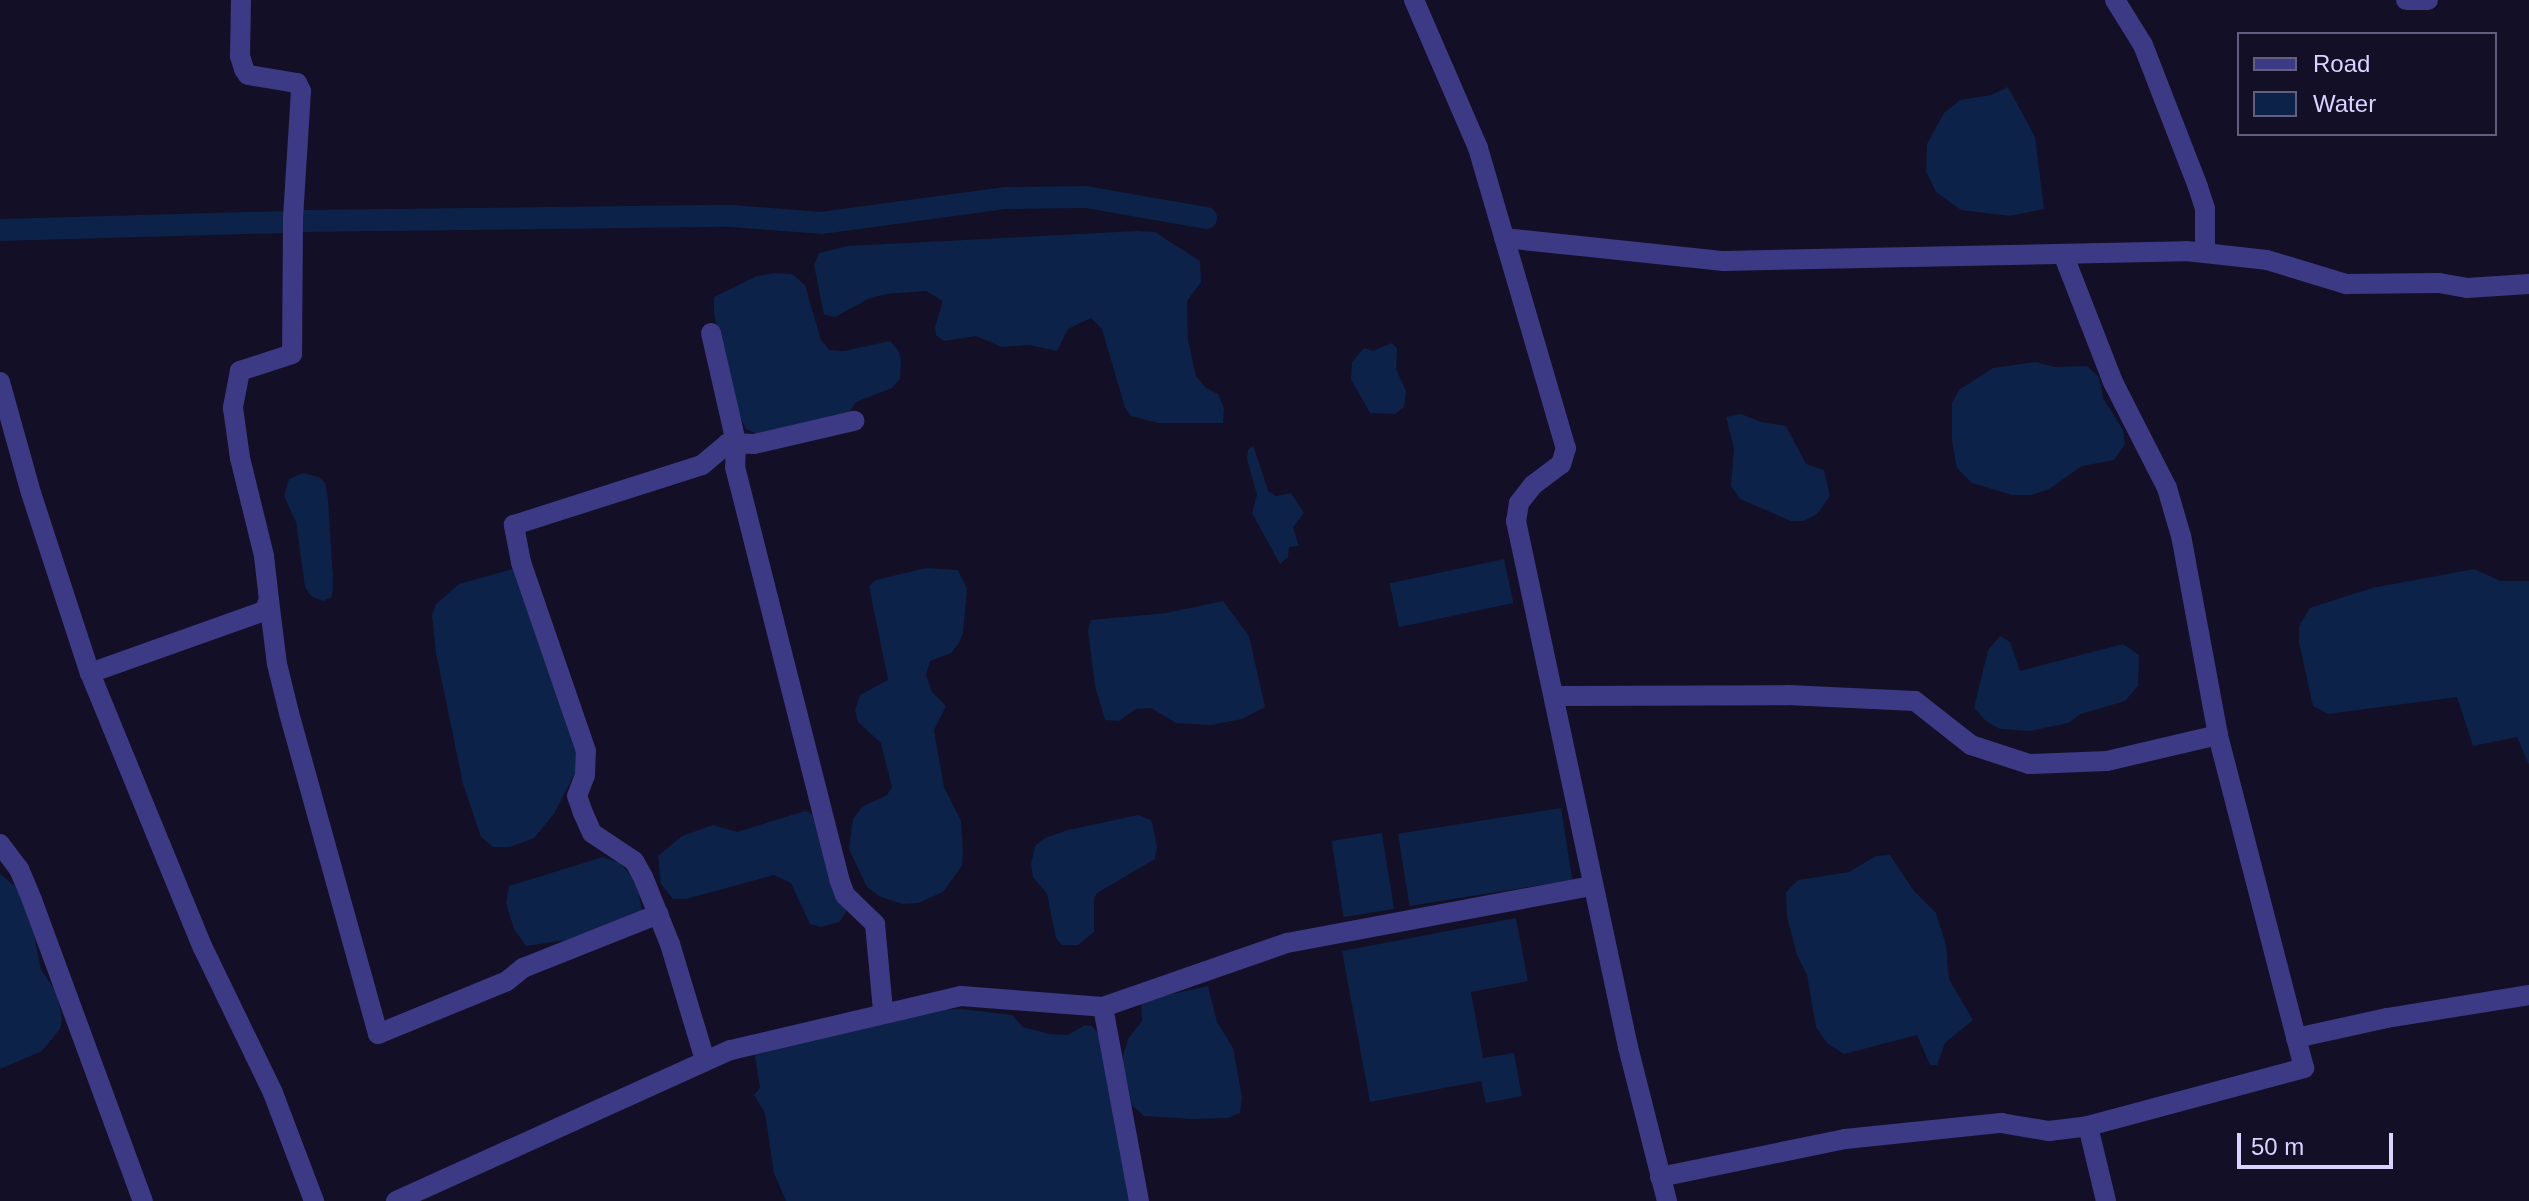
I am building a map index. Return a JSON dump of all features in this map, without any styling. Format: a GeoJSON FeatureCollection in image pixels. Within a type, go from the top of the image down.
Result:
{"type":"FeatureCollection","features":[{"type":"Feature","properties":{"kind":"street"},"geometry":{"type":"LineString","coordinates":[[241,0],[240,56],[244,69],[248,75],[297,83],[301,91],[293,219],[292,354],[240,371],[233,408],[240,458],[264,556],[277,664],[378,1034],[507,981],[523,968],[659,914]]}},
{"type":"Feature","properties":{"kind":"street"},"geometry":{"type":"LineString","coordinates":[[1414,0],[1478,148],[1566,448],[1561,464],[1533,485],[1519,503],[1516,521],[1593,886],[1667,1201]]}},
{"type":"Feature","properties":{"kind":"street"},"geometry":{"type":"LineString","coordinates":[[2115,0],[2143,45],[2198,187],[2205,209],[2205,252]]}},
{"type":"Feature","properties":{"kind":"street"},"geometry":{"type":"LineString","coordinates":[[2406,0],[2428,0]]}},
{"type":"Feature","properties":{"kind":"street"},"geometry":{"type":"LineString","coordinates":[[1504,238],[1724,261],[2205,252],[2267,260],[2346,284],[2439,283],[2467,288],[2529,284]]}},
{"type":"Feature","properties":{"kind":"street"},"geometry":{"type":"LineString","coordinates":[[1660,1177],[1845,1139],[2001,1123],[2049,1131],[2088,1126],[2304,1068],[2218,735],[2194,594],[2167,488],[2113,382],[2063,254]]}},
{"type":"Feature","properties":{"kind":"street"},"geometry":{"type":"LineString","coordinates":[[711,333],[736,442],[733,459],[738,481],[839,879],[845,895],[875,924],[883,1011]]}},
{"type":"Feature","properties":{"kind":"street"},"geometry":{"type":"LineString","coordinates":[[0,382],[31,493],[90,673],[203,948],[273,1093],[314,1201]]}},
{"type":"Feature","properties":{"kind":"street"},"geometry":{"type":"LineString","coordinates":[[705,1060],[659,914],[634,861],[592,833],[583,813],[577,796],[585,775],[586,751],[521,562],[514,525],[702,465],[724,445],[736,442],[754,444],[854,421]]}},
{"type":"Feature","properties":{"kind":"street"},"geometry":{"type":"LineString","coordinates":[[90,673],[264,611],[269,600]]}},
{"type":"Feature","properties":{"kind":"street"},"geometry":{"type":"LineString","coordinates":[[1554,696],[1773,695],[1915,701],[1971,745],[2029,764],[2107,761],[2218,735]]}},
{"type":"Feature","properties":{"kind":"street"},"geometry":{"type":"LineString","coordinates":[[0,844],[19,869],[32,900],[143,1201]]}},
{"type":"Feature","properties":{"kind":"street"},"geometry":{"type":"LineString","coordinates":[[396,1201],[731,1050],[883,1011],[961,996],[1103,1007],[1287,943],[1593,886]]}},
{"type":"Feature","properties":{"kind":"street"},"geometry":{"type":"LineString","coordinates":[[2296,1038],[2387,1018],[2529,995]]}},
{"type":"Feature","properties":{"kind":"street"},"geometry":{"type":"LineString","coordinates":[[1103,1007],[1139,1201]]}},
{"type":"Feature","properties":{"kind":"street"},"geometry":{"type":"LineString","coordinates":[[2088,1126],[2106,1201]]}},
{"type":"Feature","properties":{"kind":"water"},"geometry":{"type":"Polygon","coordinates":[[[2008,87],[2035,137],[2044,209],[2010,216],[1961,210],[1936,192],[1926,171],[1927,144],[1944,113],[1960,100],[1991,95],[2008,87]]]}},
{"type":"Feature","properties":{"kind":"water"},"geometry":{"type":"Polygon","coordinates":[[[1155,232],[1200,261],[1201,282],[1187,301],[1188,340],[1196,376],[1206,388],[1218,394],[1224,408],[1223,423],[1158,423],[1131,416],[1125,408],[1102,329],[1091,318],[1068,329],[1057,351],[1029,345],[1002,347],[976,336],[944,341],[936,335],[935,327],[943,301],[926,291],[886,294],[868,299],[835,317],[824,315],[814,265],[819,253],[848,246],[1155,232]]]}},
{"type":"Feature","properties":{"kind":"water"},"geometry":{"type":"Polygon","coordinates":[[[792,274],[805,285],[821,340],[829,350],[844,351],[890,341],[898,350],[901,360],[900,379],[892,388],[856,402],[849,413],[758,434],[746,429],[738,413],[714,314],[714,297],[757,276],[792,274]]]}},
{"type":"Feature","properties":{"kind":"water"},"geometry":{"type":"Polygon","coordinates":[[[1392,343],[1397,348],[1396,369],[1406,391],[1404,407],[1395,414],[1370,413],[1351,379],[1352,362],[1364,348],[1373,351],[1392,343]]]}},
{"type":"Feature","properties":{"kind":"water"},"geometry":{"type":"Polygon","coordinates":[[[2036,362],[2054,367],[2087,366],[2099,377],[2103,398],[2123,430],[2125,444],[2114,460],[2082,466],[2049,489],[2032,495],[2012,495],[1972,483],[1957,468],[1952,441],[1952,403],[1959,390],[1993,368],[2036,362]]]}},
{"type":"Feature","properties":{"kind":"water"},"geometry":{"type":"Polygon","coordinates":[[[1741,414],[1761,422],[1786,426],[1806,464],[1824,470],[1830,496],[1817,514],[1804,521],[1791,521],[1740,499],[1731,486],[1734,448],[1726,417],[1741,414]]]}},
{"type":"Feature","properties":{"kind":"water"},"geometry":{"type":"Polygon","coordinates":[[[1253,445],[1268,491],[1276,496],[1291,493],[1304,513],[1293,527],[1299,546],[1289,547],[1288,557],[1280,564],[1252,513],[1257,495],[1247,459],[1248,450],[1253,445]]]}},
{"type":"Feature","properties":{"kind":"water"},"geometry":{"type":"Polygon","coordinates":[[[303,473],[319,477],[325,483],[328,499],[333,580],[332,597],[323,601],[311,596],[305,587],[296,522],[284,496],[289,479],[303,473]]]}},
{"type":"Feature","properties":{"kind":"water"},"geometry":{"type":"Polygon","coordinates":[[[1504,559],[1513,603],[1399,627],[1390,583],[1504,559]]]}},
{"type":"Feature","properties":{"kind":"water"},"geometry":{"type":"Polygon","coordinates":[[[516,568],[574,736],[579,765],[554,814],[534,838],[510,847],[493,847],[481,837],[463,784],[436,653],[432,615],[436,604],[459,584],[516,568]]]}},
{"type":"Feature","properties":{"kind":"water"},"geometry":{"type":"Polygon","coordinates":[[[926,568],[958,570],[967,589],[963,633],[959,643],[951,653],[930,661],[926,675],[932,692],[946,706],[934,730],[944,787],[961,821],[962,866],[943,892],[918,903],[902,904],[879,896],[867,887],[849,849],[853,819],[862,807],[887,795],[892,787],[881,743],[858,722],[855,710],[860,695],[888,680],[869,586],[876,580],[926,568]]]}},
{"type":"Feature","properties":{"kind":"water"},"geometry":{"type":"Polygon","coordinates":[[[2474,569],[2501,581],[2529,581],[2529,765],[2517,737],[2473,746],[2457,697],[2328,714],[2313,706],[2299,642],[2299,626],[2310,608],[2372,588],[2474,569]]]}},
{"type":"Feature","properties":{"kind":"water"},"geometry":{"type":"Polygon","coordinates":[[[1223,601],[1249,636],[1265,707],[1242,719],[1211,725],[1176,723],[1151,708],[1136,709],[1119,721],[1105,720],[1095,686],[1088,630],[1091,620],[1166,613],[1223,601]]]}},
{"type":"Feature","properties":{"kind":"water"},"geometry":{"type":"Polygon","coordinates":[[[2000,636],[2010,642],[2020,671],[2123,644],[2139,655],[2138,686],[2125,701],[2081,714],[2068,723],[2030,731],[2000,729],[1987,722],[1974,708],[1988,650],[2000,636]]]}},
{"type":"Feature","properties":{"kind":"water"},"geometry":{"type":"Polygon","coordinates":[[[1561,808],[1572,880],[1409,906],[1398,834],[1561,808]]]}},
{"type":"Feature","properties":{"kind":"water"},"geometry":{"type":"Polygon","coordinates":[[[805,811],[814,815],[845,906],[846,912],[839,922],[821,927],[810,924],[791,883],[774,875],[686,899],[673,899],[661,884],[658,856],[682,836],[713,825],[737,832],[805,811]]]}},
{"type":"Feature","properties":{"kind":"water"},"geometry":{"type":"Polygon","coordinates":[[[1138,815],[1151,820],[1157,847],[1155,859],[1097,893],[1094,898],[1094,932],[1078,945],[1062,945],[1056,938],[1047,894],[1033,877],[1031,864],[1035,846],[1045,838],[1068,830],[1138,815]]]}},
{"type":"Feature","properties":{"kind":"water"},"geometry":{"type":"Polygon","coordinates":[[[1382,833],[1394,909],[1344,917],[1332,841],[1382,833]]]}},
{"type":"Feature","properties":{"kind":"water"},"geometry":{"type":"Polygon","coordinates":[[[1890,855],[1914,891],[1936,913],[1946,945],[1949,979],[1973,1020],[1945,1043],[1937,1065],[1930,1065],[1917,1035],[1844,1054],[1827,1043],[1816,1027],[1807,975],[1797,955],[1787,917],[1786,892],[1798,880],[1849,872],[1876,856],[1890,855]]]}},
{"type":"Feature","properties":{"kind":"water"},"geometry":{"type":"Polygon","coordinates":[[[603,857],[620,863],[637,883],[642,911],[574,939],[526,946],[514,929],[506,903],[509,886],[603,857]]]}},
{"type":"Feature","properties":{"kind":"water"},"geometry":{"type":"Polygon","coordinates":[[[0,874],[15,886],[30,913],[41,970],[57,993],[62,1019],[60,1029],[42,1051],[0,1069],[0,874]]]}},
{"type":"Feature","properties":{"kind":"water"},"geometry":{"type":"Polygon","coordinates":[[[1516,918],[1528,981],[1471,992],[1483,1058],[1514,1053],[1522,1096],[1486,1103],[1481,1081],[1370,1102],[1342,951],[1516,918]]]}},
{"type":"Feature","properties":{"kind":"water"},"geometry":{"type":"Polygon","coordinates":[[[1208,986],[1217,1022],[1233,1048],[1242,1097],[1240,1113],[1228,1118],[1144,1116],[1132,1105],[1122,1059],[1128,1039],[1142,1021],[1141,1001],[1208,986]]]}},
{"type":"Feature","properties":{"kind":"water"},"geometry":{"type":"Polygon","coordinates":[[[962,1009],[1012,1015],[1023,1027],[1049,1034],[1068,1035],[1085,1025],[1092,1026],[1100,1036],[1130,1201],[786,1201],[774,1173],[765,1113],[754,1095],[760,1088],[755,1055],[941,1010],[962,1009]]]}},
{"type":"Feature","properties":{"kind":"waterway"},"geometry":{"type":"LineString","coordinates":[[304,221],[731,216],[821,223],[1006,198],[1086,197],[1206,218]]}},
{"type":"Feature","properties":{"kind":"waterway"},"geometry":{"type":"LineString","coordinates":[[0,230],[280,222]]}}]}
